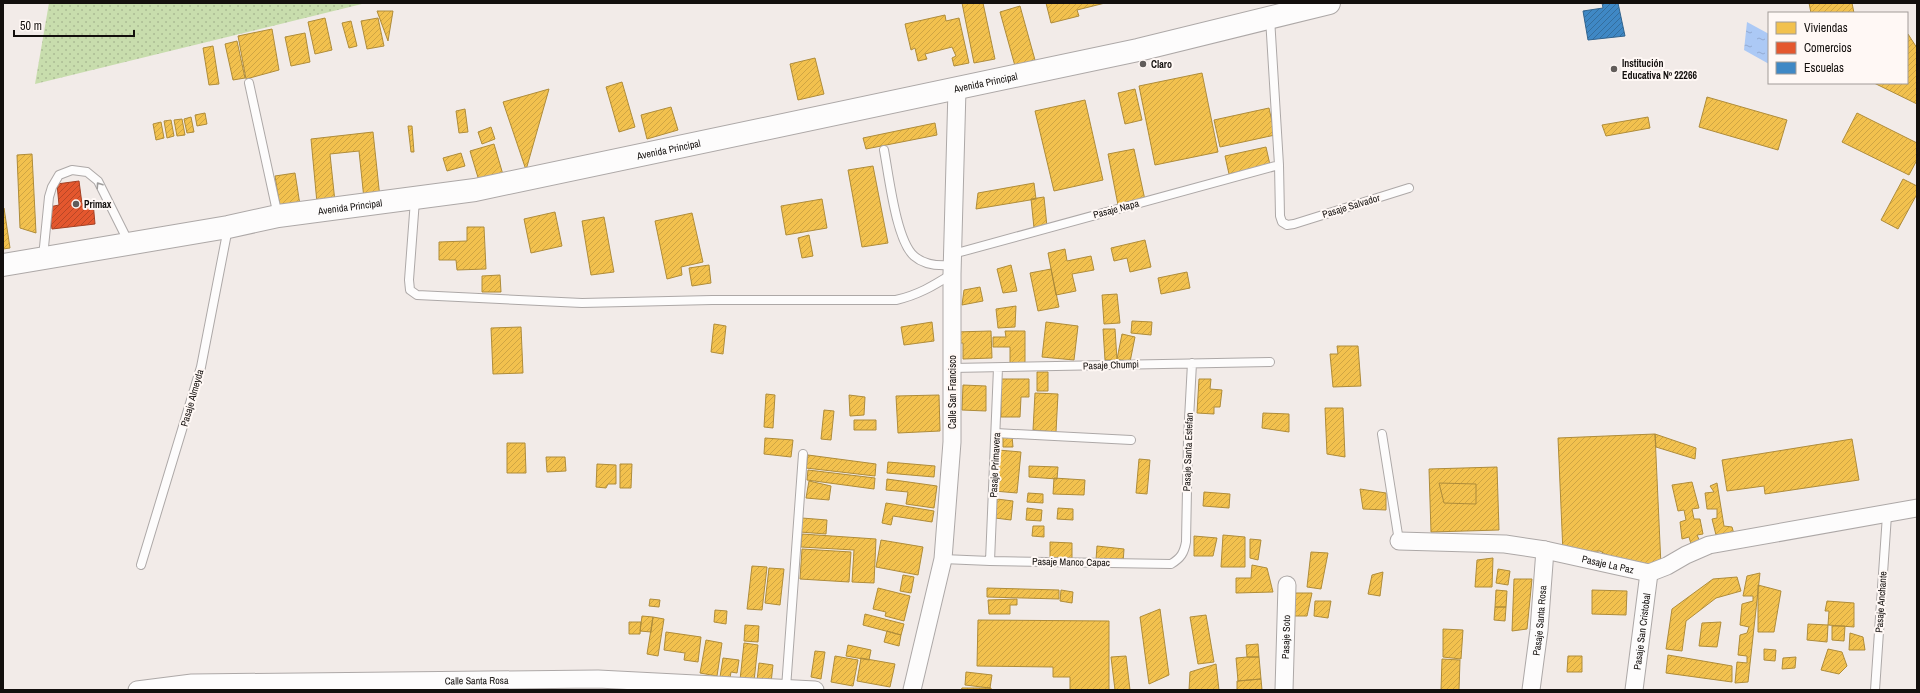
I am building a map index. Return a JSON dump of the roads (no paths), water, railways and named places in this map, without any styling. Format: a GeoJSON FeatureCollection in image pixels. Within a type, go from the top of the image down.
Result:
{"type":"FeatureCollection","features":[{"type":"Feature","properties":{"kind":"main road","name":"Avenida Principal"},"geometry":{"type":"LineString","coordinates":[[3,265],[228,227],[278,216],[475,190],[1138,50],[1329,3]]}},
{"type":"Feature","properties":{"kind":"street","name":"Calle San Francisco"},"geometry":{"type":"LineString","coordinates":[[912,690],[943,559],[952,442],[952,264],[956,89]]}},
{"type":"Feature","properties":{"kind":"street"},"geometry":{"type":"LineString","coordinates":[[1649,573],[1667,566],[1686,555],[1709,545],[1887,515],[1917,508]]}},
{"type":"Feature","properties":{"kind":"street","name":"Pasaje La Paz"},"geometry":{"type":"LineString","coordinates":[[1399,541],[1505,544],[1544,550],[1649,573]]}},
{"type":"Feature","properties":{"kind":"street","name":"Pasaje Santa Rosa"},"geometry":{"type":"LineString","coordinates":[[1531,690],[1539,630],[1544,550]]}},
{"type":"Feature","properties":{"kind":"street","name":"Pasaje San Cristobal"},"geometry":{"type":"LineString","coordinates":[[1634,690],[1649,573]]}},
{"type":"Feature","properties":{"kind":"street","name":"Pasaje Soto"},"geometry":{"type":"LineString","coordinates":[[1284,690],[1287,584]]}},
{"type":"Feature","properties":{"kind":"street","name":"Calle Santa Rosa"},"geometry":{"type":"LineString","coordinates":[[137,690],[192,683],[603,684],[815,690]]}},
{"type":"Feature","properties":{"kind":"lane"},"geometry":{"type":"LineString","coordinates":[[1270,17],[1279,165]]}},
{"type":"Feature","properties":{"kind":"lane"},"geometry":{"type":"LineString","coordinates":[[249,83],[278,216]]}},
{"type":"Feature","properties":{"kind":"lane"},"geometry":{"type":"LineString","coordinates":[[884,150],[901,235],[907,249],[915,258],[926,263],[941,266],[952,264]]}},
{"type":"Feature","properties":{"kind":"lane","name":"Pasaje Salvador"},"geometry":{"type":"LineString","coordinates":[[1279,165],[1280,216],[1282,222],[1287,225],[1409,188]]}},
{"type":"Feature","properties":{"kind":"lane","name":"Pasaje Napa"},"geometry":{"type":"LineString","coordinates":[[952,264],[1279,165]]}},
{"type":"Feature","properties":{"kind":"lane"},"geometry":{"type":"LineString","coordinates":[[42,259],[49,197],[52,187],[59,175],[72,170],[87,172],[98,181],[130,244]]}},
{"type":"Feature","properties":{"kind":"lane"},"geometry":{"type":"LineString","coordinates":[[415,197],[408,280],[410,290],[417,295],[582,303],[712,300],[896,300],[925,291],[952,264]]}},
{"type":"Feature","properties":{"kind":"lane","name":"Pasaje Almeyda"},"geometry":{"type":"LineString","coordinates":[[141,565],[201,367],[228,227]]}},
{"type":"Feature","properties":{"kind":"lane","name":"Pasaje Chumpi"},"geometry":{"type":"LineString","coordinates":[[952,368],[1270,362]]}},
{"type":"Feature","properties":{"kind":"lane","name":"Pasaje Santa Estefan"},"geometry":{"type":"LineString","coordinates":[[1186,542],[1188,438],[1192,363]]}},
{"type":"Feature","properties":{"kind":"lane","name":"Pasaje Primavera"},"geometry":{"type":"LineString","coordinates":[[990,561],[998,368]]}},
{"type":"Feature","properties":{"kind":"lane"},"geometry":{"type":"LineString","coordinates":[[996,433],[1131,440]]}},
{"type":"Feature","properties":{"kind":"lane","name":"Pasaje La Paz"},"geometry":{"type":"LineString","coordinates":[[1382,434],[1399,541]]}},
{"type":"Feature","properties":{"kind":"lane"},"geometry":{"type":"LineString","coordinates":[[786,688],[803,454]]}},
{"type":"Feature","properties":{"kind":"lane","name":"Pasaje Anchante"},"geometry":{"type":"LineString","coordinates":[[1875,690],[1887,515]]}},
{"type":"Feature","properties":{"kind":"lane","name":"Pasaje Manco Capac"},"geometry":{"type":"LineString","coordinates":[[943,559],[1171,564],[1179,559],[1184,553],[1186,542]]}},
{"type":"Feature","properties":{"kind":"water"},"geometry":{"type":"Polygon","coordinates":[[[1747,22],[1768,33],[1768,63],[1744,50],[1747,22]]]}},
{"type":"Feature","properties":{"kind":"place","name":"Claro"},"geometry":{"type":"Point","coordinates":[1143,64]}},
{"type":"Feature","properties":{"kind":"place","name":"Institución Educativa Nº 22266"},"geometry":{"type":"Point","coordinates":[1614,69]}},
{"type":"Feature","properties":{"kind":"place","name":"Primax"},"geometry":{"type":"Point","coordinates":[76,204]}}]}
